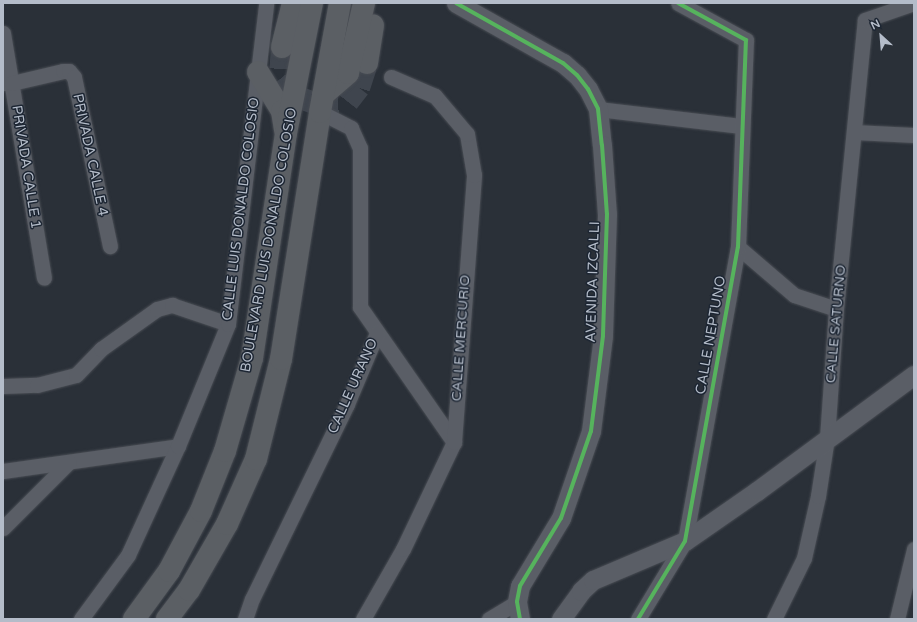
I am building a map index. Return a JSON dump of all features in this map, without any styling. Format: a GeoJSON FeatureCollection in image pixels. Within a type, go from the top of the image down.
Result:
{"type":"FeatureCollection","features":[{"type":"Feature","properties":{"kind":"highway"},"geometry":{"type":"LineString","coordinates":[[282,47],[293,3]]}},
{"type":"Feature","properties":{"kind":"highway","name":"BOULEVARD LUIS DONALDO COLOSIO"},"geometry":{"type":"LineString","coordinates":[[134,619],[169,571],[200,511],[225,451],[252,358],[286,133],[312,3]]}},
{"type":"Feature","properties":{"kind":"highway","name":"BOULEVARD LUIS DONALDO COLOSIO"},"geometry":{"type":"LineString","coordinates":[[167,619],[189,590],[227,524],[256,459],[282,359],[321,104],[340,3]]}},
{"type":"Feature","properties":{"kind":"highway"},"geometry":{"type":"LineString","coordinates":[[321,104],[348,73],[364,3]]}},
{"type":"Feature","properties":{"kind":"highway"},"geometry":{"type":"LineString","coordinates":[[367,63],[377,3]]}},
{"type":"Feature","properties":{"kind":"highway"},"geometry":{"type":"LineString","coordinates":[[258,72],[282,111],[286,133]]}},
{"type":"Feature","properties":{"kind":"street","name":"CALLE LUIS DONALDO COLOSIO"},"geometry":{"type":"LineString","coordinates":[[81,619],[128,555],[178,446],[228,324],[266,3]]}},
{"type":"Feature","properties":{"kind":"street","name":"AVENIDA IZCALLI"},"geometry":{"type":"LineString","coordinates":[[456,3],[562,63],[577,75],[588,89],[598,109],[602,145],[607,214],[603,336],[591,431],[561,518],[520,586],[519,610]]}},
{"type":"Feature","properties":{"kind":"street","name":"CALLE NEPTUNO"},"geometry":{"type":"LineString","coordinates":[[638,619],[685,540],[738,247],[741,126],[746,40],[678,3]]}},
{"type":"Feature","properties":{"kind":"street","name":"CALLE SATURNO"},"geometry":{"type":"LineString","coordinates":[[774,619],[804,558],[818,496],[827,438],[836,309],[866,20],[914,3]]}},
{"type":"Feature","properties":{"kind":"street","name":"PRIVADA CALLE 1"},"geometry":{"type":"LineString","coordinates":[[3,33],[8,83],[44,278]]}},
{"type":"Feature","properties":{"kind":"street","name":"PRIVADA CALLE 4"},"geometry":{"type":"LineString","coordinates":[[8,83],[62,71],[69,71],[74,77],[110,246]]}},
{"type":"Feature","properties":{"kind":"street","name":"CALLE MERCURIO"},"geometry":{"type":"LineString","coordinates":[[363,619],[403,549],[454,442],[474,175],[467,134],[434,96],[391,77]]}},
{"type":"Feature","properties":{"kind":"street","name":"CALLE URANO"},"geometry":{"type":"LineString","coordinates":[[246,619],[252,600],[347,404],[377,333],[360,307],[360,148],[351,128],[321,104]]}},
{"type":"Feature","properties":{"kind":"street"},"geometry":{"type":"LineString","coordinates":[[598,109],[741,126]]}},
{"type":"Feature","properties":{"kind":"street"},"geometry":{"type":"LineString","coordinates":[[854,132],[914,135]]}},
{"type":"Feature","properties":{"kind":"street"},"geometry":{"type":"LineString","coordinates":[[738,247],[794,295],[836,309]]}},
{"type":"Feature","properties":{"kind":"street"},"geometry":{"type":"LineString","coordinates":[[3,386],[37,385],[76,375],[101,349],[157,309],[172,305],[228,324]]}},
{"type":"Feature","properties":{"kind":"street"},"geometry":{"type":"LineString","coordinates":[[377,333],[454,442]]}},
{"type":"Feature","properties":{"kind":"street"},"geometry":{"type":"LineString","coordinates":[[561,619],[581,591],[593,580],[685,540],[757,491],[914,375]]}},
{"type":"Feature","properties":{"kind":"street"},"geometry":{"type":"LineString","coordinates":[[3,471],[178,446]]}},
{"type":"Feature","properties":{"kind":"street"},"geometry":{"type":"LineString","coordinates":[[3,528],[69,462]]}},
{"type":"Feature","properties":{"kind":"street"},"geometry":{"type":"LineString","coordinates":[[897,619],[913,558]]}},
{"type":"Feature","properties":{"kind":"street"},"geometry":{"type":"LineString","coordinates":[[489,619],[519,610]]}},
{"type":"Feature","properties":{"kind":"street"},"geometry":{"type":"LineString","coordinates":[[506,619],[519,610]]}},
{"type":"Feature","properties":{"kind":"tunnel"},"geometry":{"type":"LineString","coordinates":[[282,47],[280,79],[293,95],[316,104],[348,102],[359,88],[367,63]]}},
{"type":"Feature","properties":{"kind":"cycle path"},"geometry":{"type":"LineString","coordinates":[[456,3],[563,63],[577,75],[588,89],[598,109],[602,145],[607,214],[603,336],[591,431],[561,518],[520,586],[517,602],[520,619]]}},
{"type":"Feature","properties":{"kind":"cycle path"},"geometry":{"type":"LineString","coordinates":[[638,619],[685,541],[738,247],[746,40],[678,3]]}}]}
